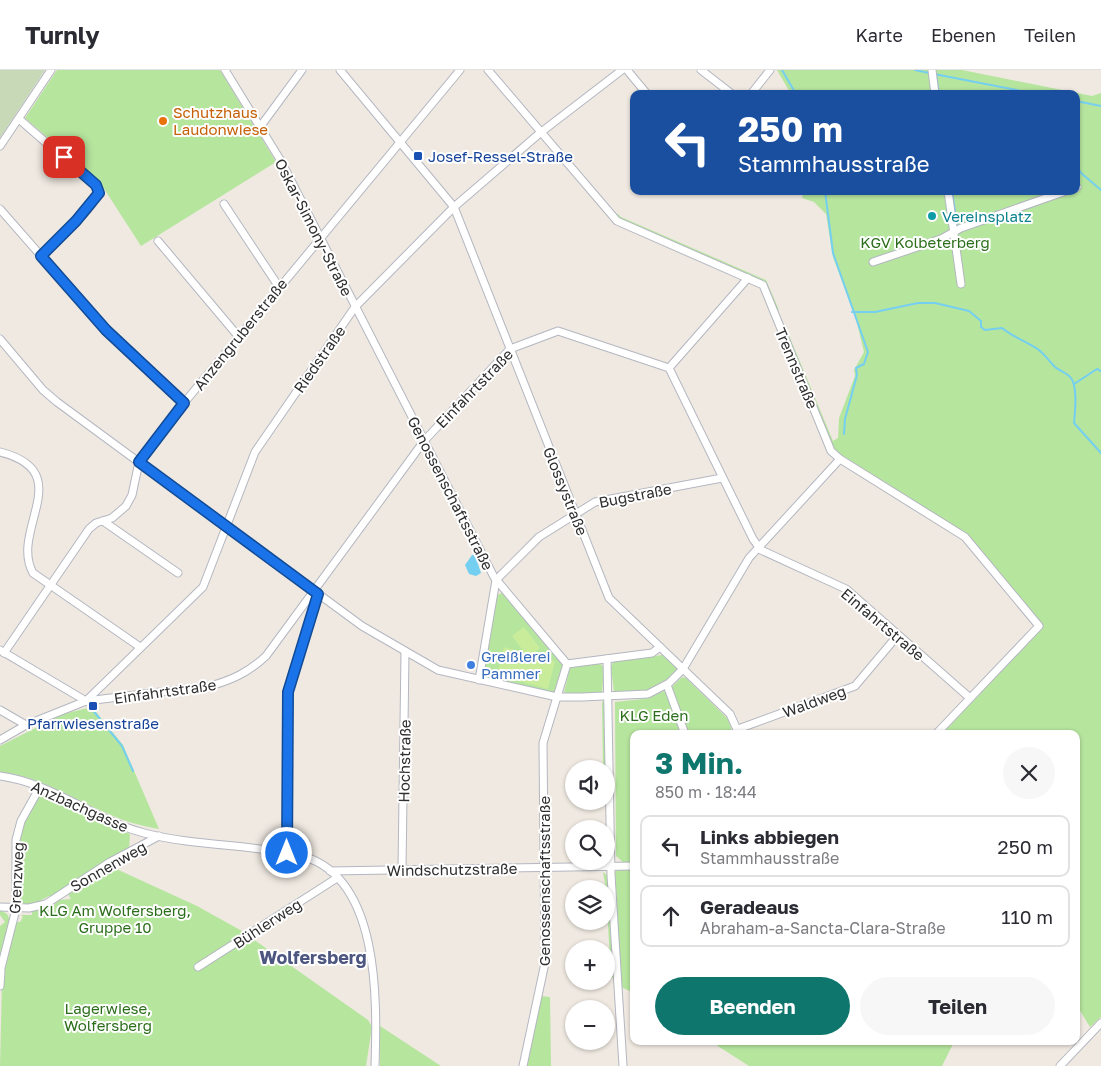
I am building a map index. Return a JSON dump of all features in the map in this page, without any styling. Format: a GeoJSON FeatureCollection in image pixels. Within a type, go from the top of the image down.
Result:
{"type":"FeatureCollection","features":[{"type":"Feature","properties":{"kind":"street"},"geometry":{"type":"LineString","coordinates":[[0,146],[51,70]]}},
{"type":"Feature","properties":{"kind":"street","name":"Oskar-Simony-Straße"},"geometry":{"type":"LineString","coordinates":[[226,70],[281,161],[355,308]]}},
{"type":"Feature","properties":{"kind":"street"},"geometry":{"type":"LineString","coordinates":[[260,126],[302,70]]}},
{"type":"Feature","properties":{"kind":"street"},"geometry":{"type":"LineString","coordinates":[[340,70],[454,207]]}},
{"type":"Feature","properties":{"kind":"street","name":"Anzengruberstraße"},"geometry":{"type":"LineString","coordinates":[[2,652],[89,529],[117,515],[130,501],[139,462],[184,403],[278,287],[460,70]]}},
{"type":"Feature","properties":{"kind":"street","name":"Trennstraße"},"geometry":{"type":"LineString","coordinates":[[488,70],[540,134],[617,221],[762,285],[831,451],[840,460],[965,537],[1039,626],[970,698]]}},
{"type":"Feature","properties":{"kind":"street","name":"Riedstraße"},"geometry":{"type":"LineString","coordinates":[[86,701],[204,587],[255,452],[355,308],[454,207],[540,134],[622,70]]}},
{"type":"Feature","properties":{"kind":"street"},"geometry":{"type":"LineString","coordinates":[[627,70],[644,90]]}},
{"type":"Feature","properties":{"kind":"street"},"geometry":{"type":"LineString","coordinates":[[701,70],[727,90]]}},
{"type":"Feature","properties":{"kind":"street"},"geometry":{"type":"LineString","coordinates":[[754,90],[770,70]]}},
{"type":"Feature","properties":{"kind":"street"},"geometry":{"type":"LineString","coordinates":[[932,74],[934,90]]}},
{"type":"Feature","properties":{"kind":"street"},"geometry":{"type":"LineString","coordinates":[[19,119],[99,189],[98,196],[41,256]]}},
{"type":"Feature","properties":{"kind":"street"},"geometry":{"type":"LineString","coordinates":[[948,195],[961,284]]}},
{"type":"Feature","properties":{"kind":"street"},"geometry":{"type":"LineString","coordinates":[[874,262],[941,239],[961,228],[1055,195]]}},
{"type":"Feature","properties":{"kind":"street"},"geometry":{"type":"LineString","coordinates":[[224,204],[278,287]]}},
{"type":"Feature","properties":{"kind":"street","name":"Glossystraße"},"geometry":{"type":"LineString","coordinates":[[454,207],[609,598],[730,714],[738,730]]}},
{"type":"Feature","properties":{"kind":"street"},"geometry":{"type":"LineString","coordinates":[[0,209],[106,330],[184,403]]}},
{"type":"Feature","properties":{"kind":"street"},"geometry":{"type":"LineString","coordinates":[[158,241],[238,336]]}},
{"type":"Feature","properties":{"kind":"street"},"geometry":{"type":"LineString","coordinates":[[748,278],[669,368],[758,548]]}},
{"type":"Feature","properties":{"kind":"street","name":"Genossenschaftsstraße"},"geometry":{"type":"LineString","coordinates":[[355,308],[496,580],[567,664],[543,743],[546,868],[545,963],[523,1066]]}},
{"type":"Feature","properties":{"kind":"street","name":"Einfahrtstraße"},"geometry":{"type":"LineString","coordinates":[[0,740],[26,725],[86,701],[210,686],[240,676],[266,656],[316,593],[424,441],[510,349],[558,331],[669,368]]}},
{"type":"Feature","properties":{"kind":"street"},"geometry":{"type":"LineString","coordinates":[[0,339],[43,390],[57,402],[316,593],[405,652],[438,670],[557,697],[608,697],[645,694],[666,685],[683,669],[744,564],[840,460]]}},
{"type":"Feature","properties":{"kind":"street"},"geometry":{"type":"LineString","coordinates":[[0,452],[14,455],[26,462],[35,473],[40,488],[39,503],[27,551],[28,562],[33,573],[140,647]]}},
{"type":"Feature","properties":{"kind":"street","name":"Bugstraße"},"geometry":{"type":"LineString","coordinates":[[496,580],[539,537],[595,502],[722,478]]}},
{"type":"Feature","properties":{"kind":"street"},"geometry":{"type":"LineString","coordinates":[[103,522],[178,573]]}},
{"type":"Feature","properties":{"kind":"street","name":"Einfahrtstraße"},"geometry":{"type":"LineString","coordinates":[[758,548],[846,589],[970,698]]}},
{"type":"Feature","properties":{"kind":"street"},"geometry":{"type":"LineString","coordinates":[[480,680],[496,580]]}},
{"type":"Feature","properties":{"kind":"street"},"geometry":{"type":"LineString","coordinates":[[287,853],[288,692],[316,593]]}},
{"type":"Feature","properties":{"kind":"street","name":"Waldweg"},"geometry":{"type":"LineString","coordinates":[[744,730],[855,686],[898,635]]}},
{"type":"Feature","properties":{"kind":"street"},"geometry":{"type":"LineString","coordinates":[[567,664],[652,653],[660,648]]}},
{"type":"Feature","properties":{"kind":"street"},"geometry":{"type":"LineString","coordinates":[[2,652],[86,701]]}},
{"type":"Feature","properties":{"kind":"street","name":"Hochstraße"},"geometry":{"type":"LineString","coordinates":[[402,870],[405,652]]}},
{"type":"Feature","properties":{"kind":"street"},"geometry":{"type":"LineString","coordinates":[[607,659],[609,820]]}},
{"type":"Feature","properties":{"kind":"street"},"geometry":{"type":"LineString","coordinates":[[666,685],[683,730]]}},
{"type":"Feature","properties":{"kind":"street"},"geometry":{"type":"LineString","coordinates":[[940,730],[970,698]]}},
{"type":"Feature","properties":{"kind":"street"},"geometry":{"type":"LineString","coordinates":[[0,710],[26,725]]}},
{"type":"Feature","properties":{"kind":"street","name":"Anzbachgasse"},"geometry":{"type":"LineString","coordinates":[[0,776],[40,787],[118,824],[159,836],[287,853],[312,860],[330,871]]}},
{"type":"Feature","properties":{"kind":"street","name":"Grenzweg"},"geometry":{"type":"LineString","coordinates":[[0,986],[0,971],[16,909],[16,840],[21,821],[40,787]]}},
{"type":"Feature","properties":{"kind":"street","name":"Sonnenweg"},"geometry":{"type":"LineString","coordinates":[[0,907],[16,909],[46,904],[110,862],[159,836]]}},
{"type":"Feature","properties":{"kind":"street","name":"Windschutzstraße"},"geometry":{"type":"LineString","coordinates":[[615,867],[630,866]]}},
{"type":"Feature","properties":{"kind":"street","name":"Windschutzstraße"},"geometry":{"type":"LineString","coordinates":[[330,871],[565,868]]}},
{"type":"Feature","properties":{"kind":"street"},"geometry":{"type":"LineString","coordinates":[[610,870],[623,1066]]}},
{"type":"Feature","properties":{"kind":"street"},"geometry":{"type":"LineString","coordinates":[[330,871],[337,878],[356,907],[372,958],[377,1001],[375,1066]]}},
{"type":"Feature","properties":{"kind":"street","name":"Bühlerweg"},"geometry":{"type":"LineString","coordinates":[[198,967],[337,878]]}},
{"type":"Feature","properties":{"kind":"street"},"geometry":{"type":"LineString","coordinates":[[1080,1045],[1101,1022]]}},
{"type":"Feature","properties":{"kind":"street"},"geometry":{"type":"LineString","coordinates":[[1060,1066],[1080,1045]]}},
{"type":"Feature","properties":{"kind":"green space"},"geometry":{"type":"Polygon","coordinates":[[[0,70],[45,70],[0,138],[0,70]]]}},
{"type":"Feature","properties":{"kind":"green space"},"geometry":{"type":"Polygon","coordinates":[[[57,70],[220,70],[276,162],[141,246],[101,184],[25,118],[57,70]]]}},
{"type":"Feature","properties":{"kind":"green space"},"geometry":{"type":"Polygon","coordinates":[[[777,70],[962,70],[1062,90],[789,90],[777,70]]]}},
{"type":"Feature","properties":{"kind":"green space","name":"KGV Kolbeterberg"},"geometry":{"type":"Polygon","coordinates":[[[1101,93],[1101,1017],[1090,1027],[1080,1011],[1080,730],[946,730],[1043,627],[967,535],[834,450],[786,334],[788,333],[833,441],[838,438],[839,418],[855,376],[854,370],[864,352],[856,319],[833,257],[826,214],[814,202],[802,198],[803,195],[1080,195],[1080,94],[1092,96],[1101,93]]]}},
{"type":"Feature","properties":{"kind":"green space"},"geometry":{"type":"Polygon","coordinates":[[[617,213],[621,217],[766,280],[779,310],[776,309],[764,281],[619,219],[617,213]]]}},
{"type":"Feature","properties":{"kind":"green space"},"geometry":{"type":"Polygon","coordinates":[[[502,593],[563,664],[557,690],[552,693],[484,677],[482,674],[497,595],[502,593]]]}},
{"type":"Feature","properties":{"kind":"green space"},"geometry":{"type":"Polygon","coordinates":[[[524,627],[540,648],[532,655],[555,661],[548,689],[497,675],[504,647],[525,653],[512,636],[524,627]]]}},
{"type":"Feature","properties":{"kind":"green space"},"geometry":{"type":"Polygon","coordinates":[[[662,655],[676,666],[677,671],[671,678],[657,687],[640,692],[614,692],[611,667],[613,662],[662,655]]]}},
{"type":"Feature","properties":{"kind":"green space"},"geometry":{"type":"Polygon","coordinates":[[[597,663],[602,665],[604,670],[602,693],[569,694],[564,692],[570,668],[597,663]]]}},
{"type":"Feature","properties":{"kind":"green space","name":"KLG Eden"},"geometry":{"type":"Polygon","coordinates":[[[682,677],[686,678],[728,719],[732,730],[687,730],[671,688],[682,677]]]}},
{"type":"Feature","properties":{"kind":"green space","name":"KLG Eden"},"geometry":{"type":"Polygon","coordinates":[[[664,691],[680,730],[630,730],[630,863],[623,862],[616,856],[615,702],[643,699],[664,691]]]}},
{"type":"Feature","properties":{"kind":"green space"},"geometry":{"type":"Polygon","coordinates":[[[602,701],[605,705],[605,760],[603,760],[602,701]]]}},
{"type":"Feature","properties":{"kind":"green space"},"geometry":{"type":"Polygon","coordinates":[[[92,707],[123,745],[159,829],[134,824],[97,809],[43,783],[15,774],[0,772],[0,746],[63,714],[92,707]]]}},
{"type":"Feature","properties":{"kind":"green space"},"geometry":{"type":"Polygon","coordinates":[[[39,793],[130,834],[129,849],[51,897],[49,896],[34,904],[18,906],[21,835],[30,808],[39,793]]]}},
{"type":"Feature","properties":{"kind":"green space"},"geometry":{"type":"Polygon","coordinates":[[[107,867],[112,867],[197,906],[242,931],[242,936],[195,966],[198,970],[245,940],[253,939],[368,1020],[372,1027],[366,1066],[0,1066],[2,982],[16,922],[20,922],[23,917],[21,915],[32,915],[32,911],[47,907],[49,911],[58,900],[71,899],[68,894],[107,867]]]}},
{"type":"Feature","properties":{"kind":"green space"},"geometry":{"type":"Polygon","coordinates":[[[619,869],[630,869],[630,991],[621,987],[615,872],[619,869]]]}},
{"type":"Feature","properties":{"kind":"green space"},"geometry":{"type":"Polygon","coordinates":[[[603,872],[607,875],[607,880],[604,880],[603,872]]]}},
{"type":"Feature","properties":{"kind":"green space"},"geometry":{"type":"Polygon","coordinates":[[[0,910],[7,914],[10,920],[0,964],[0,926],[5,922],[0,915],[0,910]]]}},
{"type":"Feature","properties":{"kind":"green space"},"geometry":{"type":"Polygon","coordinates":[[[608,930],[610,930],[611,940],[609,940],[608,930]]]}},
{"type":"Feature","properties":{"kind":"green space"},"geometry":{"type":"Polygon","coordinates":[[[541,996],[550,997],[551,1066],[527,1066],[541,996]]]}},
{"type":"Feature","properties":{"kind":"green space"},"geometry":{"type":"Polygon","coordinates":[[[380,1026],[441,1066],[380,1066],[380,1026]]]}},
{"type":"Feature","properties":{"kind":"green space"},"geometry":{"type":"Polygon","coordinates":[[[716,1045],[952,1045],[942,1066],[749,1066],[716,1045]]]}},
{"type":"Feature","properties":{"kind":"water"},"geometry":{"type":"Polygon","coordinates":[[[472,555],[475,555],[481,573],[476,576],[469,574],[465,565],[472,555]]]}},
{"type":"Feature","properties":{"kind":"waterway"},"geometry":{"type":"LineString","coordinates":[[782,70],[794,90]]}},
{"type":"Feature","properties":{"kind":"waterway"},"geometry":{"type":"LineString","coordinates":[[915,70],[929,73]]}},
{"type":"Feature","properties":{"kind":"waterway"},"geometry":{"type":"LineString","coordinates":[[934,74],[1016,90]]}},
{"type":"Feature","properties":{"kind":"waterway"},"geometry":{"type":"LineString","coordinates":[[936,74],[938,90]]}},
{"type":"Feature","properties":{"kind":"waterway"},"geometry":{"type":"LineString","coordinates":[[1080,102],[1101,106]]}},
{"type":"Feature","properties":{"kind":"waterway"},"geometry":{"type":"LineString","coordinates":[[1080,171],[1101,190]]}},
{"type":"Feature","properties":{"kind":"waterway"},"geometry":{"type":"LineString","coordinates":[[826,195],[833,253],[868,352],[864,364],[856,368],[857,375],[845,419],[844,434]]}},
{"type":"Feature","properties":{"kind":"waterway"},"geometry":{"type":"LineString","coordinates":[[953,195],[957,224]]}},
{"type":"Feature","properties":{"kind":"waterway"},"geometry":{"type":"LineString","coordinates":[[852,312],[875,312],[918,303],[935,303],[969,311],[981,321],[981,327],[985,330],[1002,328],[1039,350],[1055,367],[1071,378],[1075,387],[1074,423],[1101,453]]}},
{"type":"Feature","properties":{"kind":"waterway"},"geometry":{"type":"LineString","coordinates":[[1074,384],[1097,369],[1101,371]]}},
{"type":"Feature","properties":{"kind":"waterway"},"geometry":{"type":"LineString","coordinates":[[91,708],[122,746],[133,771]]}},
{"type":"Feature","properties":{"kind":"place","name":"Schutzhaus Laudonwiese"},"geometry":{"type":"Point","coordinates":[163,121]}},
{"type":"Feature","properties":{"kind":"place","name":"Josef-Ressel-Straße"},"geometry":{"type":"Point","coordinates":[418,156]}},
{"type":"Feature","properties":{"kind":"place","name":"Vereinsplatz"},"geometry":{"type":"Point","coordinates":[932,216]}},
{"type":"Feature","properties":{"kind":"place","name":"Greißlerei Pammer"},"geometry":{"type":"Point","coordinates":[471,665]}},
{"type":"Feature","properties":{"kind":"place","name":"Pfarrwiesenstraße"},"geometry":{"type":"Point","coordinates":[93,706]}},
{"type":"Feature","properties":{"kind":"district","name":"Wolfersberg"},"geometry":{"type":"Point","coordinates":[313,957]}},
{"type":"Feature","properties":{"kind":"route"},"geometry":{"type":"LineString","coordinates":[[64,157],[98,187],[99,193],[76,221],[41,256],[106,330],[184,403],[139,462],[318,594],[288,692],[287,853]]}},
{"type":"Feature","properties":{"kind":"park label","name":"KLG Am Wolfersberg, Gruppe 10"},"geometry":{"type":"Point","coordinates":[115,918]}},
{"type":"Feature","properties":{"kind":"park label","name":"Lagerwiese, Wolfersberg"},"geometry":{"type":"Point","coordinates":[108,1016]}}]}
